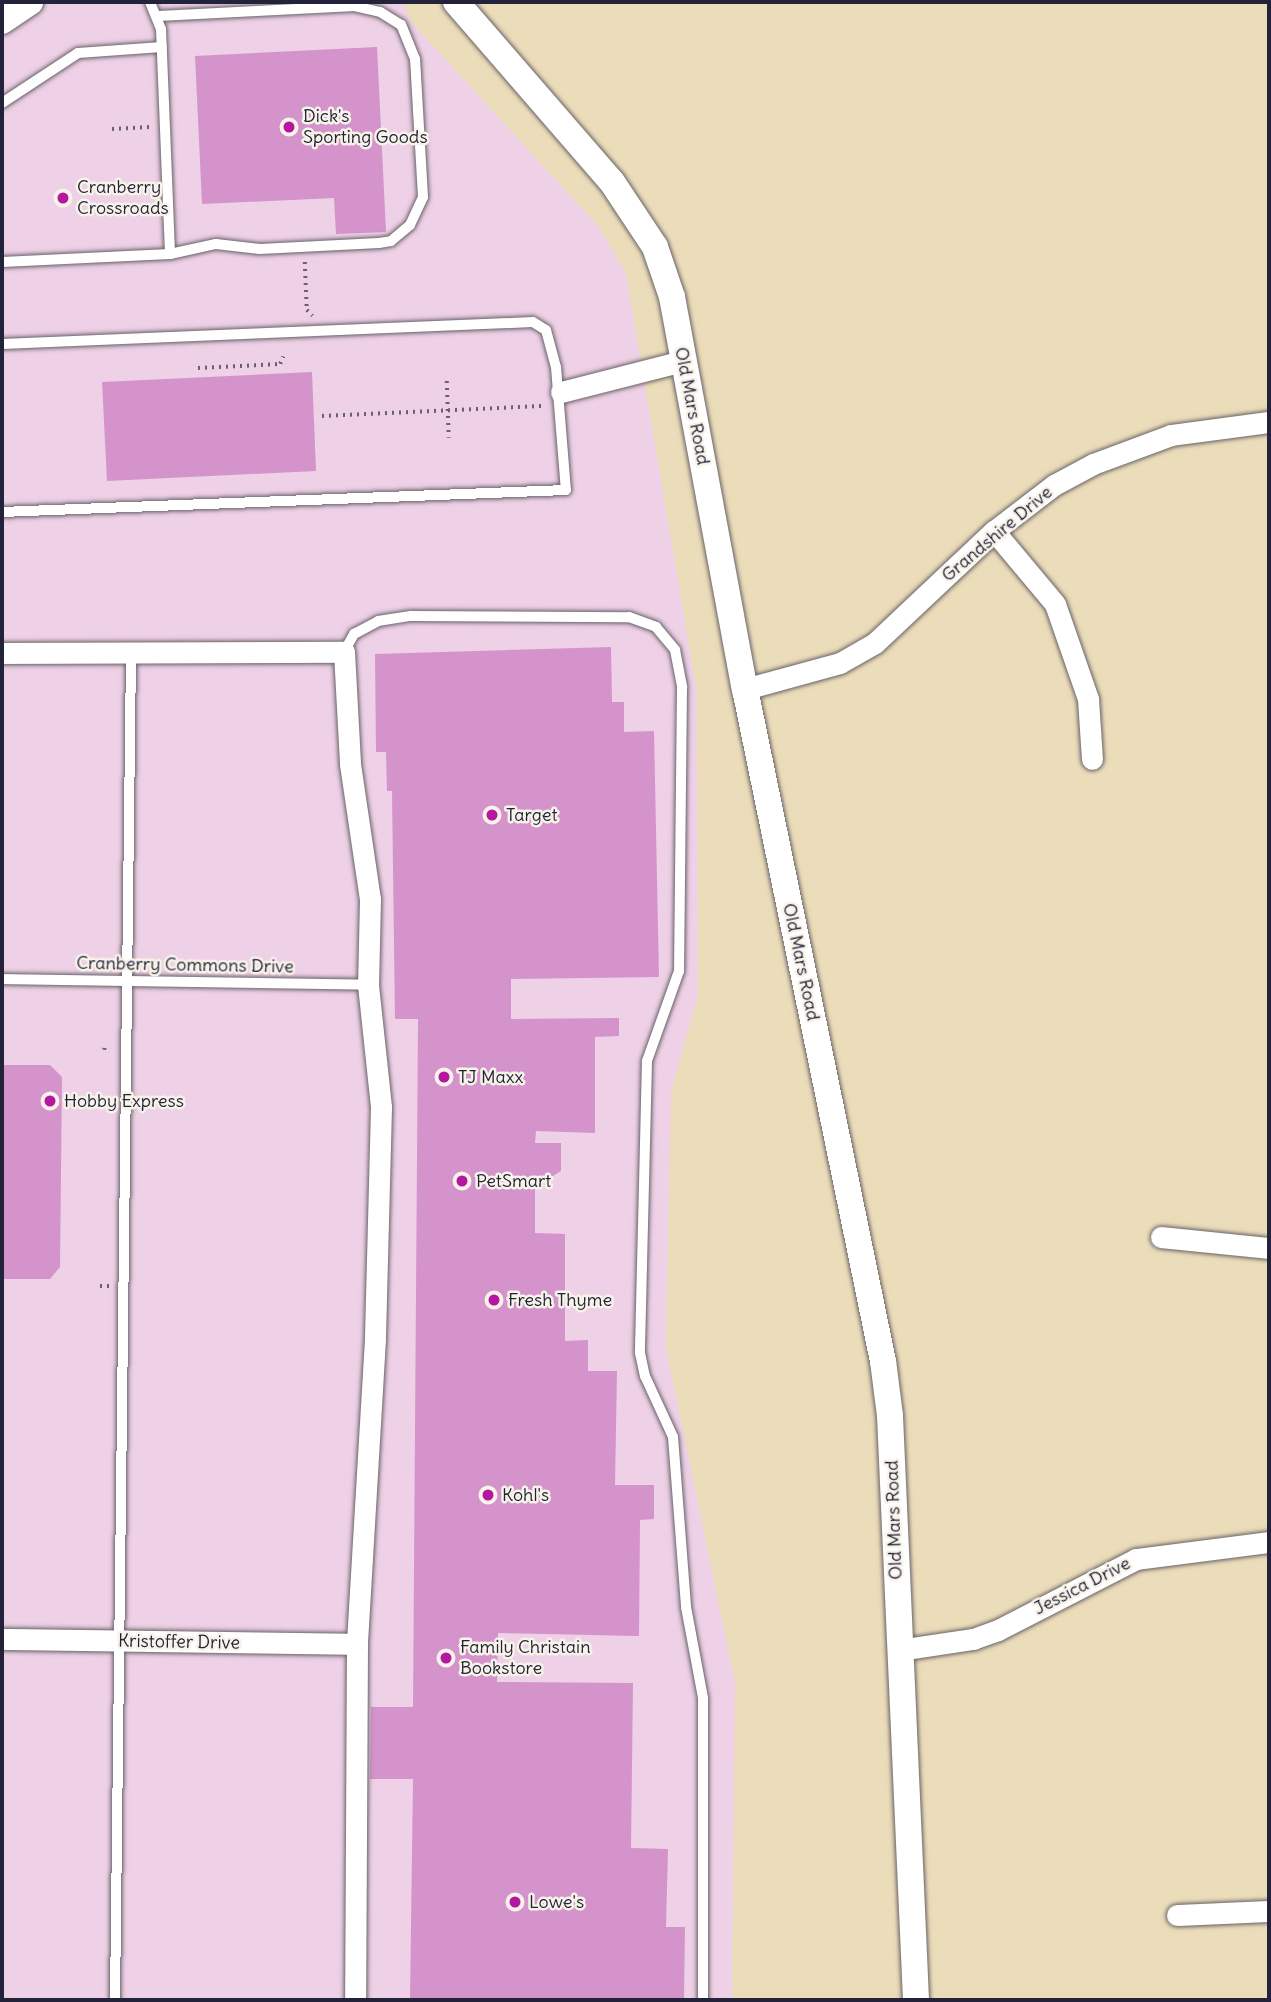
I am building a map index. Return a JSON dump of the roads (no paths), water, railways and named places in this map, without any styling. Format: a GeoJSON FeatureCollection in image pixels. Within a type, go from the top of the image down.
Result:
{"type":"FeatureCollection","features":[{"type":"Feature","properties":{"kind":"street"},"geometry":{"type":"LineString","coordinates":[[2,20],[30,2]]}},
{"type":"Feature","properties":{"kind":"street","name":"Old Mars Road"},"geometry":{"type":"LineString","coordinates":[[456,2],[612,182],[643,226],[672,297],[745,689],[883,1361],[890,1416],[916,2000]]}},
{"type":"Feature","properties":{"kind":"street"},"geometry":{"type":"LineString","coordinates":[[555,393],[683,361]]}},
{"type":"Feature","properties":{"kind":"street","name":"Grandshire Drive"},"geometry":{"type":"LineString","coordinates":[[745,689],[840,663],[875,643],[994,531],[1054,485],[1093,464],[1171,435],[1269,422]]}},
{"type":"Feature","properties":{"kind":"street"},"geometry":{"type":"LineString","coordinates":[[994,531],[1055,604],[1088,699],[1092,760]]}},
{"type":"Feature","properties":{"kind":"street"},"geometry":{"type":"LineString","coordinates":[[2,653],[344,652],[350,764],[370,899],[368,985],[381,1107],[357,1644],[355,2000]]}},
{"type":"Feature","properties":{"kind":"street"},"geometry":{"type":"LineString","coordinates":[[1161,1237],[1269,1248]]}},
{"type":"Feature","properties":{"kind":"street","name":"Jessica Drive"},"geometry":{"type":"LineString","coordinates":[[899,1650],[973,1639],[998,1630],[1136,1559],[1269,1542]]}},
{"type":"Feature","properties":{"kind":"street","name":"Kristoffer Drive"},"geometry":{"type":"LineString","coordinates":[[2,1639],[357,1644]]}},
{"type":"Feature","properties":{"kind":"street"},"geometry":{"type":"LineString","coordinates":[[1177,1915],[1269,1911]]}},
{"type":"Feature","properties":{"kind":"lane"},"geometry":{"type":"LineString","coordinates":[[150,2],[158,16],[162,47],[170,254]]}},
{"type":"Feature","properties":{"kind":"lane"},"geometry":{"type":"LineString","coordinates":[[215,2],[215,14]]}},
{"type":"Feature","properties":{"kind":"lane"},"geometry":{"type":"LineString","coordinates":[[2,262],[170,254],[216,244],[260,249],[379,243],[391,241],[410,225],[424,197],[411,45],[401,25],[380,12],[344,4],[158,16]]}},
{"type":"Feature","properties":{"kind":"lane"},"geometry":{"type":"LineString","coordinates":[[2,103],[78,53],[162,47]]}},
{"type":"Feature","properties":{"kind":"lane"},"geometry":{"type":"LineString","coordinates":[[2,344],[526,321],[546,330],[566,491],[2,512]]}},
{"type":"Feature","properties":{"kind":"lane"},"geometry":{"type":"LineString","coordinates":[[344,652],[354,634],[378,621],[411,616],[629,617],[656,627],[675,650],[682,687],[679,971],[647,1061],[640,1353],[645,1376],[673,1437],[686,1607],[703,1698],[703,2000]]}},
{"type":"Feature","properties":{"kind":"lane"},"geometry":{"type":"LineString","coordinates":[[116,2000],[123,1641],[131,654]]}},
{"type":"Feature","properties":{"kind":"lane","name":"Cranberry Commons Drive"},"geometry":{"type":"LineString","coordinates":[[2,979],[368,985]]}},
{"type":"Feature","properties":{"kind":"place","name":"Dick's Sporting Goods"},"geometry":{"type":"Point","coordinates":[289,127]}},
{"type":"Feature","properties":{"kind":"place","name":"Cranberry Crossroads"},"geometry":{"type":"Point","coordinates":[63,198]}},
{"type":"Feature","properties":{"kind":"place","name":"Target"},"geometry":{"type":"Point","coordinates":[492,815]}},
{"type":"Feature","properties":{"kind":"place","name":"TJ Maxx"},"geometry":{"type":"Point","coordinates":[444,1077]}},
{"type":"Feature","properties":{"kind":"place","name":"Hobby Express"},"geometry":{"type":"Point","coordinates":[50,1101]}},
{"type":"Feature","properties":{"kind":"place","name":"PetSmart"},"geometry":{"type":"Point","coordinates":[462,1181]}},
{"type":"Feature","properties":{"kind":"place","name":"Fresh Thyme"},"geometry":{"type":"Point","coordinates":[494,1300]}},
{"type":"Feature","properties":{"kind":"place","name":"Kohl's"},"geometry":{"type":"Point","coordinates":[488,1495]}},
{"type":"Feature","properties":{"kind":"place","name":"Family Christain Bookstore"},"geometry":{"type":"Point","coordinates":[446,1658]}},
{"type":"Feature","properties":{"kind":"place","name":"Lowe's"},"geometry":{"type":"Point","coordinates":[515,1902]}}]}
